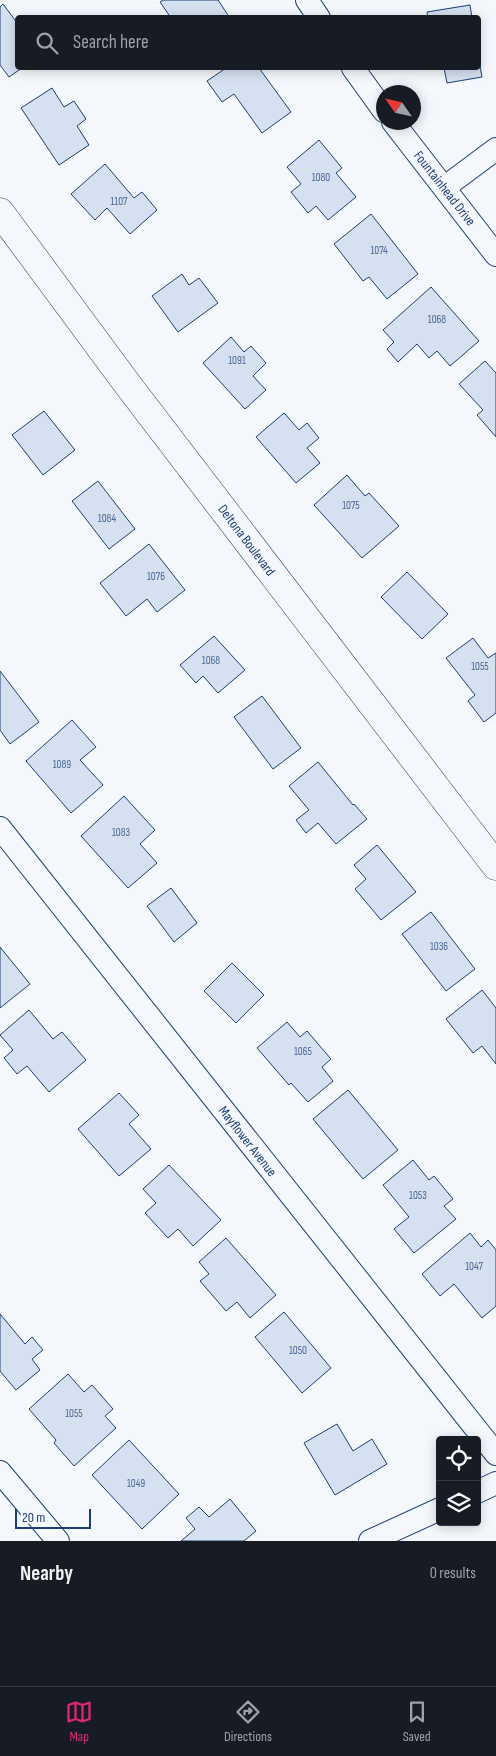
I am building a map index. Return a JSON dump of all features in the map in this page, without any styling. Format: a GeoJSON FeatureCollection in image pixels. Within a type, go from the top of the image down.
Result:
{"type":"FeatureCollection","features":[{"type":"Feature","properties":{"kind":"street"},"geometry":{"type":"LineString","coordinates":[[307,0],[317,15]]}},
{"type":"Feature","properties":{"kind":"street"},"geometry":{"type":"LineString","coordinates":[[354,70],[376,99]]}},
{"type":"Feature","properties":{"kind":"street","name":"Fountainhead Drive"},"geometry":{"type":"LineString","coordinates":[[399,130],[496,254]]}},
{"type":"Feature","properties":{"kind":"street"},"geometry":{"type":"LineString","coordinates":[[445,187],[496,148]]}},
{"type":"Feature","properties":{"kind":"street","name":"Deltona Boulevard"},"geometry":{"type":"LineString","coordinates":[[0,212],[128,385],[496,866]]}},
{"type":"Feature","properties":{"kind":"street","name":"Mayflower Avenue"},"geometry":{"type":"LineString","coordinates":[[0,828],[496,1454]]}},
{"type":"Feature","properties":{"kind":"street"},"geometry":{"type":"LineString","coordinates":[[0,1472],[58,1541]]}},
{"type":"Feature","properties":{"kind":"street"},"geometry":{"type":"LineString","coordinates":[[481,1490],[496,1483]]}},
{"type":"Feature","properties":{"kind":"street"},"geometry":{"type":"LineString","coordinates":[[370,1541],[436,1511]]}},
{"type":"Feature","properties":{"kind":"building"},"geometry":{"type":"Polygon","coordinates":[[[163,0],[218,0],[228,15],[169,15],[160,2],[163,0]]]}},
{"type":"Feature","properties":{"kind":"building"},"geometry":{"type":"Polygon","coordinates":[[[3,4],[15,20],[15,70],[19,70],[9,77],[0,65],[0,7],[3,4]]]}},
{"type":"Feature","properties":{"kind":"building"},"geometry":{"type":"Polygon","coordinates":[[[470,5],[472,15],[428,15],[427,12],[470,5]]]}},
{"type":"Feature","properties":{"kind":"building"},"geometry":{"type":"Polygon","coordinates":[[[223,70],[260,70],[291,112],[262,133],[234,94],[222,102],[207,81],[223,70]]]}},
{"type":"Feature","properties":{"kind":"building"},"geometry":{"type":"Polygon","coordinates":[[[444,70],[481,70],[482,77],[447,83],[444,70]]]}},
{"type":"Feature","properties":{"kind":"building"},"geometry":{"type":"Polygon","coordinates":[[[52,88],[64,107],[74,101],[86,119],[77,126],[89,145],[59,165],[21,108],[52,88]]]}},
{"type":"Feature","properties":{"kind":"building"},"geometry":{"type":"Polygon","coordinates":[[[319,140],[342,168],[336,173],[356,197],[328,220],[316,206],[308,213],[291,192],[301,184],[287,167],[319,140]]]}},
{"type":"Feature","properties":{"kind":"building"},"geometry":{"type":"Polygon","coordinates":[[[105,164],[134,198],[142,192],[157,210],[130,234],[107,208],[95,220],[71,194],[105,164]]]}},
{"type":"Feature","properties":{"kind":"building"},"geometry":{"type":"Polygon","coordinates":[[[371,214],[418,274],[387,299],[369,277],[363,281],[334,244],[371,214]]]}},
{"type":"Feature","properties":{"kind":"building"},"geometry":{"type":"Polygon","coordinates":[[[182,274],[189,285],[199,278],[218,303],[178,332],[152,296],[182,274]]]}},
{"type":"Feature","properties":{"kind":"building"},"geometry":{"type":"Polygon","coordinates":[[[431,287],[479,341],[450,366],[437,351],[429,358],[417,344],[398,362],[387,349],[394,342],[383,330],[431,287]]]}},
{"type":"Feature","properties":{"kind":"building"},"geometry":{"type":"Polygon","coordinates":[[[231,337],[244,352],[251,346],[266,363],[253,376],[266,390],[245,409],[203,363],[231,337]]]}},
{"type":"Feature","properties":{"kind":"building"},"geometry":{"type":"Polygon","coordinates":[[[485,361],[496,373],[496,437],[477,415],[483,410],[459,384],[485,361]]]}},
{"type":"Feature","properties":{"kind":"building"},"geometry":{"type":"Polygon","coordinates":[[[44,411],[75,450],[43,475],[12,435],[44,411]]]}},
{"type":"Feature","properties":{"kind":"building"},"geometry":{"type":"Polygon","coordinates":[[[284,413],[299,430],[307,423],[319,438],[307,448],[320,463],[296,483],[256,437],[284,413]]]}},
{"type":"Feature","properties":{"kind":"building"},"geometry":{"type":"Polygon","coordinates":[[[347,475],[365,496],[369,493],[399,526],[362,558],[314,505],[347,475]]]}},
{"type":"Feature","properties":{"kind":"building"},"geometry":{"type":"Polygon","coordinates":[[[98,481],[135,529],[109,549],[72,501],[98,481]]]}},
{"type":"Feature","properties":{"kind":"building"},"geometry":{"type":"Polygon","coordinates":[[[149,544],[185,590],[157,612],[147,599],[126,616],[100,583],[149,544]]]}},
{"type":"Feature","properties":{"kind":"building"},"geometry":{"type":"Polygon","coordinates":[[[407,572],[448,614],[422,639],[381,597],[407,572]]]}},
{"type":"Feature","properties":{"kind":"building"},"geometry":{"type":"Polygon","coordinates":[[[214,636],[245,670],[218,693],[203,676],[196,683],[180,665],[214,636]]]}},
{"type":"Feature","properties":{"kind":"building"},"geometry":{"type":"Polygon","coordinates":[[[473,638],[488,658],[496,653],[496,713],[484,722],[468,701],[475,695],[446,658],[473,638]]]}},
{"type":"Feature","properties":{"kind":"building"},"geometry":{"type":"Polygon","coordinates":[[[0,671],[39,722],[10,744],[0,730],[0,671]]]}},
{"type":"Feature","properties":{"kind":"building"},"geometry":{"type":"Polygon","coordinates":[[[262,696],[301,748],[273,769],[234,717],[262,696]]]}},
{"type":"Feature","properties":{"kind":"building"},"geometry":{"type":"Polygon","coordinates":[[[72,720],[96,747],[80,760],[103,785],[71,813],[26,761],[72,720]]]}},
{"type":"Feature","properties":{"kind":"building"},"geometry":{"type":"Polygon","coordinates":[[[318,762],[367,819],[336,844],[318,823],[306,833],[296,820],[309,810],[289,786],[318,762]]]}},
{"type":"Feature","properties":{"kind":"building"},"geometry":{"type":"Polygon","coordinates":[[[124,796],[155,830],[140,844],[157,863],[128,888],[81,836],[124,796]]]}},
{"type":"Feature","properties":{"kind":"building"},"geometry":{"type":"Polygon","coordinates":[[[377,845],[416,892],[381,920],[355,889],[366,879],[354,865],[377,845]]]}},
{"type":"Feature","properties":{"kind":"building"},"geometry":{"type":"Polygon","coordinates":[[[171,888],[197,923],[174,942],[147,906],[171,888]]]}},
{"type":"Feature","properties":{"kind":"building"},"geometry":{"type":"Polygon","coordinates":[[[431,912],[475,969],[446,991],[402,934],[431,912]]]}},
{"type":"Feature","properties":{"kind":"building"},"geometry":{"type":"Polygon","coordinates":[[[0,947],[30,984],[0,1008],[0,947]]]}},
{"type":"Feature","properties":{"kind":"building"},"geometry":{"type":"Polygon","coordinates":[[[232,963],[264,995],[236,1023],[204,991],[232,963]]]}},
{"type":"Feature","properties":{"kind":"building"},"geometry":{"type":"Polygon","coordinates":[[[482,990],[496,1008],[496,1064],[482,1046],[473,1053],[446,1019],[482,990]]]}},
{"type":"Feature","properties":{"kind":"building"},"geometry":{"type":"Polygon","coordinates":[[[29,1010],[53,1039],[62,1032],[86,1060],[49,1092],[27,1066],[17,1074],[4,1058],[13,1050],[0,1035],[29,1010]]]}},
{"type":"Feature","properties":{"kind":"building"},"geometry":{"type":"Polygon","coordinates":[[[287,1022],[300,1037],[307,1031],[331,1059],[322,1067],[333,1081],[308,1102],[291,1083],[289,1085],[257,1048],[287,1022]]]}},
{"type":"Feature","properties":{"kind":"building"},"geometry":{"type":"Polygon","coordinates":[[[348,1090],[398,1150],[363,1179],[313,1119],[348,1090]]]}},
{"type":"Feature","properties":{"kind":"building"},"geometry":{"type":"Polygon","coordinates":[[[119,1093],[139,1115],[129,1124],[151,1149],[119,1176],[78,1129],[119,1093]]]}},
{"type":"Feature","properties":{"kind":"building"},"geometry":{"type":"Polygon","coordinates":[[[413,1160],[429,1180],[434,1176],[453,1199],[444,1206],[456,1219],[414,1253],[394,1229],[409,1217],[383,1185],[413,1160]]]}},
{"type":"Feature","properties":{"kind":"building"},"geometry":{"type":"Polygon","coordinates":[[[169,1165],[221,1220],[193,1246],[178,1229],[168,1238],[145,1213],[156,1203],[143,1189],[169,1165]]]}},
{"type":"Feature","properties":{"kind":"building"},"geometry":{"type":"Polygon","coordinates":[[[470,1233],[481,1247],[488,1240],[496,1250],[496,1306],[482,1318],[454,1284],[440,1296],[422,1274],[470,1233]]]}},
{"type":"Feature","properties":{"kind":"building"},"geometry":{"type":"Polygon","coordinates":[[[226,1238],[276,1295],[250,1318],[237,1302],[226,1311],[200,1281],[209,1274],[199,1262],[226,1238]]]}},
{"type":"Feature","properties":{"kind":"building"},"geometry":{"type":"Polygon","coordinates":[[[284,1312],[331,1368],[302,1393],[255,1337],[284,1312]]]}},
{"type":"Feature","properties":{"kind":"building"},"geometry":{"type":"Polygon","coordinates":[[[0,1314],[25,1344],[32,1337],[43,1350],[32,1359],[40,1370],[16,1390],[0,1371],[0,1314]]]}},
{"type":"Feature","properties":{"kind":"building"},"geometry":{"type":"Polygon","coordinates":[[[68,1374],[84,1392],[92,1385],[113,1409],[105,1416],[116,1428],[74,1466],[54,1443],[56,1440],[29,1409],[68,1374]]]}},
{"type":"Feature","properties":{"kind":"building"},"geometry":{"type":"Polygon","coordinates":[[[337,1424],[353,1451],[372,1439],[387,1464],[335,1495],[304,1443],[337,1424]]]}},
{"type":"Feature","properties":{"kind":"building"},"geometry":{"type":"Polygon","coordinates":[[[129,1440],[179,1494],[142,1529],[92,1475],[129,1440]]]}},
{"type":"Feature","properties":{"kind":"building"},"geometry":{"type":"Polygon","coordinates":[[[230,1499],[256,1531],[244,1541],[181,1541],[195,1529],[186,1518],[199,1507],[209,1517],[230,1499]]]}}]}
